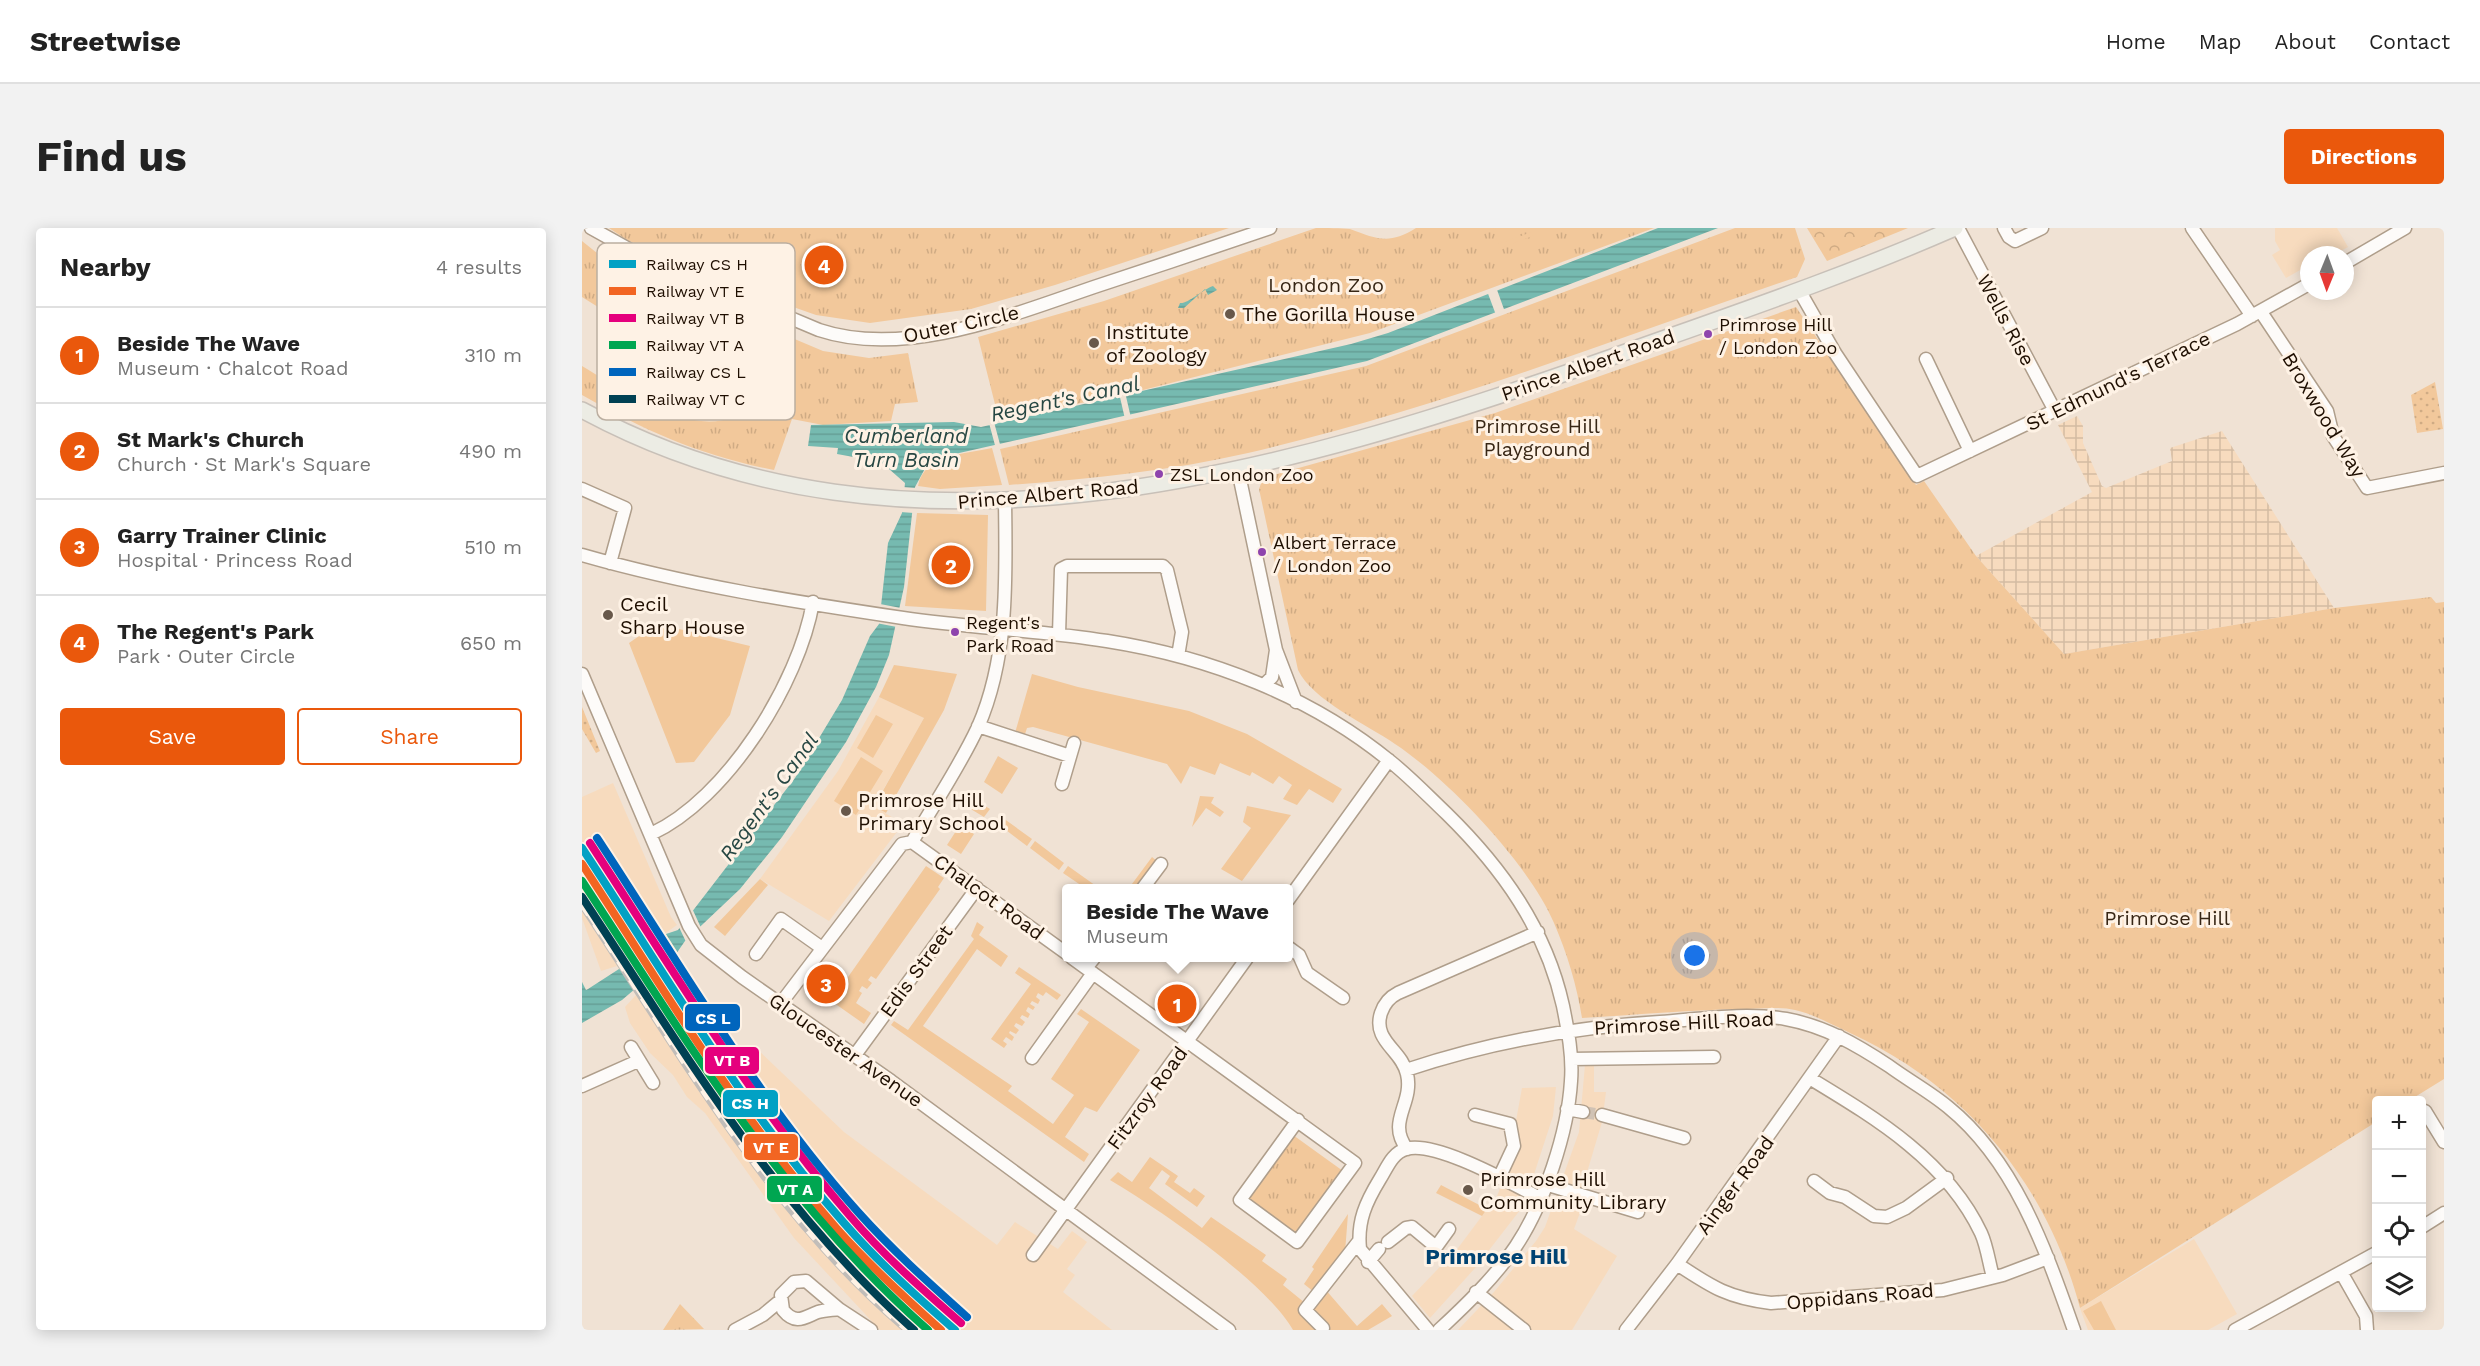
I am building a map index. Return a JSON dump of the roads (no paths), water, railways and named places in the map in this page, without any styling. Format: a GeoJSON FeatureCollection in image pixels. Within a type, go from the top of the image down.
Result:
{"type":"FeatureCollection","features":[{"type":"Feature","properties":{"kind":"main road","name":"Prince Albert Road"},"geometry":{"type":"LineString","coordinates":[[602,420],[647,443],[728,471],[807,488],[908,500],[1005,501],[1159,484],[1238,470],[1472,405],[1798,290],[1957,228]]}},
{"type":"Feature","properties":{"kind":"main road","name":"Prince Albert Road"},"geometry":{"type":"LineString","coordinates":[[582,410],[597,418]]}},
{"type":"Feature","properties":{"kind":"street","name":"Outer Circle"},"geometry":{"type":"LineString","coordinates":[[591,228],[618,243]]}},
{"type":"Feature","properties":{"kind":"street","name":"Outer Circle"},"geometry":{"type":"LineString","coordinates":[[795,320],[838,336],[875,340],[938,333],[1003,316],[1270,228]]}},
{"type":"Feature","properties":{"kind":"street","name":"Wells Rise"},"geometry":{"type":"LineString","coordinates":[[1957,228],[2055,411]]}},
{"type":"Feature","properties":{"kind":"street"},"geometry":{"type":"LineString","coordinates":[[2004,228],[2008,237],[2015,241],[2042,228]]}},
{"type":"Feature","properties":{"kind":"street","name":"Broxwood Way"},"geometry":{"type":"LineString","coordinates":[[2192,228],[2327,411],[2333,436],[2367,488],[2444,473]]}},
{"type":"Feature","properties":{"kind":"street"},"geometry":{"type":"LineString","coordinates":[[2354,258],[2405,228]]}},
{"type":"Feature","properties":{"kind":"street","name":"St Edmund's Terrace"},"geometry":{"type":"LineString","coordinates":[[1798,290],[1835,353],[1917,476],[2257,314],[2300,289]]}},
{"type":"Feature","properties":{"kind":"street"},"geometry":{"type":"LineString","coordinates":[[1926,359],[1970,451]]}},
{"type":"Feature","properties":{"kind":"street"},"geometry":{"type":"LineString","coordinates":[[1238,470],[1276,650],[1296,702]]}},
{"type":"Feature","properties":{"kind":"street"},"geometry":{"type":"LineString","coordinates":[[582,489],[625,508],[610,563]]}},
{"type":"Feature","properties":{"kind":"street"},"geometry":{"type":"LineString","coordinates":[[781,1003],[902,844],[912,842],[978,726],[994,675],[1003,628],[1005,501]]}},
{"type":"Feature","properties":{"kind":"street"},"geometry":{"type":"LineString","coordinates":[[582,555],[610,563],[902,618],[1059,634],[1136,646],[1178,656],[1264,686],[1338,726],[1389,760],[1459,825],[1524,907],[1538,932],[1556,980],[1568,1031],[1571,1059],[1571,1086],[1567,1109],[1540,1198],[1516,1245],[1476,1292],[1439,1330]]}},
{"type":"Feature","properties":{"kind":"street"},"geometry":{"type":"LineString","coordinates":[[1059,634],[1061,569],[1067,566],[1163,566],[1167,570],[1182,632],[1178,656]]}},
{"type":"Feature","properties":{"kind":"street"},"geometry":{"type":"LineString","coordinates":[[651,834],[678,820],[695,806],[765,719],[800,656],[813,602]]}},
{"type":"Feature","properties":{"kind":"street"},"geometry":{"type":"LineString","coordinates":[[1264,686],[1273,672],[1276,650]]}},
{"type":"Feature","properties":{"kind":"street","name":"Gloucester Avenue"},"geometry":{"type":"LineString","coordinates":[[582,674],[698,941],[742,977],[855,1055],[1229,1330]]}},
{"type":"Feature","properties":{"kind":"street"},"geometry":{"type":"LineString","coordinates":[[978,726],[1070,756]]}},
{"type":"Feature","properties":{"kind":"street"},"geometry":{"type":"LineString","coordinates":[[1062,783],[1074,743]]}},
{"type":"Feature","properties":{"kind":"street"},"geometry":{"type":"LineString","coordinates":[[1293,893],[1389,760]]}},
{"type":"Feature","properties":{"kind":"street","name":"Chalcot Road"},"geometry":{"type":"LineString","coordinates":[[912,842],[1062,950]]}},
{"type":"Feature","properties":{"kind":"street"},"geometry":{"type":"LineString","coordinates":[[1146,884],[1161,864]]}},
{"type":"Feature","properties":{"kind":"street","name":"Edis Street"},"geometry":{"type":"LineString","coordinates":[[855,1055],[976,888]]}},
{"type":"Feature","properties":{"kind":"street"},"geometry":{"type":"LineString","coordinates":[[756,954],[781,919],[822,948]]}},
{"type":"Feature","properties":{"kind":"street"},"geometry":{"type":"LineString","coordinates":[[1407,1149],[1399,1138],[1398,1129],[1406,1099],[1406,1070],[1380,1030],[1382,1011],[1391,997],[1538,932]]}},
{"type":"Feature","properties":{"kind":"street"},"geometry":{"type":"LineString","coordinates":[[1293,951],[1299,955],[1307,973],[1343,998]]}},
{"type":"Feature","properties":{"kind":"street"},"geometry":{"type":"LineString","coordinates":[[1079,962],[1298,1120],[1355,1163],[1297,1242],[1239,1200],[1298,1120]]}},
{"type":"Feature","properties":{"kind":"street"},"geometry":{"type":"LineString","coordinates":[[1032,1058],[1092,962]]}},
{"type":"Feature","properties":{"kind":"street","name":"Fitzroy Road"},"geometry":{"type":"LineString","coordinates":[[1033,1255],[1243,962]]}},
{"type":"Feature","properties":{"kind":"street","name":"Primrose Hill Road"},"geometry":{"type":"LineString","coordinates":[[1406,1070],[1568,1031],[1626,1024],[1762,1017],[1796,1021],[1839,1036],[1950,1108],[1997,1162],[2021,1198],[2048,1258],[2074,1330]]}},
{"type":"Feature","properties":{"kind":"street","name":"Ainger Road"},"geometry":{"type":"LineString","coordinates":[[1626,1330],[1677,1264],[1811,1079],[1839,1036]]}},
{"type":"Feature","properties":{"kind":"street"},"geometry":{"type":"LineString","coordinates":[[631,1047],[652,1083]]}},
{"type":"Feature","properties":{"kind":"street"},"geometry":{"type":"LineString","coordinates":[[1571,1059],[1714,1057]]}},
{"type":"Feature","properties":{"kind":"street"},"geometry":{"type":"LineString","coordinates":[[582,1086],[638,1061]]}},
{"type":"Feature","properties":{"kind":"street"},"geometry":{"type":"LineString","coordinates":[[1811,1079],[1885,1125],[1947,1178],[1982,1234],[1993,1277]]}},
{"type":"Feature","properties":{"kind":"street"},"geometry":{"type":"LineString","coordinates":[[1567,1109],[1583,1112]]}},
{"type":"Feature","properties":{"kind":"street"},"geometry":{"type":"LineString","coordinates":[[2426,1113],[2444,1142]]}},
{"type":"Feature","properties":{"kind":"street"},"geometry":{"type":"LineString","coordinates":[[1475,1115],[1510,1124],[1514,1146],[1499,1178]]}},
{"type":"Feature","properties":{"kind":"street"},"geometry":{"type":"LineString","coordinates":[[1602,1115],[1684,1138]]}},
{"type":"Feature","properties":{"kind":"street"},"geometry":{"type":"LineString","coordinates":[[1428,1330],[1368,1262],[1360,1248],[1359,1240],[1365,1201],[1393,1156],[1407,1149],[1425,1148],[1462,1160],[1540,1198]]}},
{"type":"Feature","properties":{"kind":"street"},"geometry":{"type":"LineString","coordinates":[[1814,1181],[1830,1193],[1845,1197],[1874,1216],[1887,1217],[1906,1208],[1947,1178]]}},
{"type":"Feature","properties":{"kind":"street"},"geometry":{"type":"LineString","coordinates":[[1545,1184],[1638,1212]]}},
{"type":"Feature","properties":{"kind":"street"},"geometry":{"type":"LineString","coordinates":[[2426,1224],[2444,1214]]}},
{"type":"Feature","properties":{"kind":"street"},"geometry":{"type":"LineString","coordinates":[[1368,1262],[1406,1228],[1412,1227],[1436,1247],[1449,1229]]}},
{"type":"Feature","properties":{"kind":"street"},"geometry":{"type":"LineString","coordinates":[[1323,1328],[1305,1310],[1359,1240]]}},
{"type":"Feature","properties":{"kind":"street"},"geometry":{"type":"LineString","coordinates":[[2235,1330],[2372,1255]]}},
{"type":"Feature","properties":{"kind":"street","name":"Oppidans Road"},"geometry":{"type":"LineString","coordinates":[[1677,1264],[1717,1290],[1743,1300],[1771,1303],[1943,1290],[1993,1277],[2048,1258]]}},
{"type":"Feature","properties":{"kind":"street"},"geometry":{"type":"LineString","coordinates":[[2342,1272],[2366,1316],[2367,1330]]}},
{"type":"Feature","properties":{"kind":"street"},"geometry":{"type":"LineString","coordinates":[[786,1314],[781,1300],[783,1290],[794,1282],[806,1281],[839,1309],[871,1330]]}},
{"type":"Feature","properties":{"kind":"street"},"geometry":{"type":"LineString","coordinates":[[816,1312],[820,1305],[819,1292]]}},
{"type":"Feature","properties":{"kind":"street"},"geometry":{"type":"LineString","coordinates":[[1476,1292],[1524,1330]]}},
{"type":"Feature","properties":{"kind":"street"},"geometry":{"type":"LineString","coordinates":[[735,1330],[763,1315],[781,1300]]}},
{"type":"Feature","properties":{"kind":"street"},"geometry":{"type":"LineString","coordinates":[[763,1315],[786,1314],[800,1320],[816,1312],[839,1309]]}},
{"type":"Feature","properties":{"kind":"water","name":"Cumberland Turn Basin"},"geometry":{"type":"Polygon","coordinates":[[[1658,228],[1718,228],[1367,361],[937,458],[928,463],[915,487],[904,587],[889,655],[876,687],[846,742],[782,837],[740,889],[685,941],[676,954],[622,1000],[582,1023],[582,982],[586,990],[588,989],[619,969],[663,935],[678,930],[795,778],[842,700],[870,636],[879,624],[888,543],[902,513],[905,483],[881,462],[837,454],[838,448],[808,446],[811,425],[954,422],[981,427],[1351,344],[1388,333],[1658,228]]]}},
{"type":"Feature","properties":{"kind":"water"},"geometry":{"type":"Polygon","coordinates":[[[1213,286],[1217,290],[1208,295],[1205,290],[1213,286]]]}},
{"type":"Feature","properties":{"kind":"water"},"geometry":{"type":"Polygon","coordinates":[[[1201,293],[1184,308],[1178,308],[1180,303],[1201,293]]]}},
{"type":"Feature","properties":{"kind":"tunnel"},"geometry":{"type":"LineString","coordinates":[[1583,1112],[1602,1115]]}},
{"type":"Feature","properties":{"kind":"railway"},"geometry":{"type":"LineString","coordinates":[[582,864],[607,907]]}},
{"type":"Feature","properties":{"kind":"railway"},"geometry":{"type":"LineString","coordinates":[[582,906],[691,1075],[769,1184],[811,1236],[857,1285],[906,1330]]}},
{"type":"Feature","properties":{"kind":"railway"},"geometry":{"type":"LineString","coordinates":[[632,925],[668,969]]}},
{"type":"Feature","properties":{"kind":"place","name":"The Regent's Park"},"geometry":{"type":"Point","coordinates":[824,265]}},
{"type":"Feature","properties":{"kind":"place","name":"The Gorilla House"},"geometry":{"type":"Point","coordinates":[1230,314]}},
{"type":"Feature","properties":{"kind":"place","name":"Primrose Hill / London Zoo"},"geometry":{"type":"Point","coordinates":[1708,334]}},
{"type":"Feature","properties":{"kind":"place","name":"Institute of Zoology"},"geometry":{"type":"Point","coordinates":[1094,343]}},
{"type":"Feature","properties":{"kind":"place","name":"ZSL London Zoo"},"geometry":{"type":"Point","coordinates":[1159,474]}},
{"type":"Feature","properties":{"kind":"place","name":"Albert Terrace / London Zoo"},"geometry":{"type":"Point","coordinates":[1262,552]}},
{"type":"Feature","properties":{"kind":"place","name":"St Mark's Church"},"geometry":{"type":"Point","coordinates":[951,565]}},
{"type":"Feature","properties":{"kind":"place","name":"Cecil Sharp House"},"geometry":{"type":"Point","coordinates":[608,615]}},
{"type":"Feature","properties":{"kind":"place","name":"Regent's Park Road"},"geometry":{"type":"Point","coordinates":[955,632]}},
{"type":"Feature","properties":{"kind":"place","name":"Primrose Hill Primary School"},"geometry":{"type":"Point","coordinates":[846,811]}},
{"type":"Feature","properties":{"kind":"place","name":"Garry Trainer Clinic"},"geometry":{"type":"Point","coordinates":[826,984]}},
{"type":"Feature","properties":{"kind":"place","name":"Beside The Wave"},"geometry":{"type":"Point","coordinates":[1177,1004]}},
{"type":"Feature","properties":{"kind":"place","name":"Primrose Hill Community Library"},"geometry":{"type":"Point","coordinates":[1468,1190]}},
{"type":"Feature","properties":{"kind":"district","name":"Primrose Hill"},"geometry":{"type":"Point","coordinates":[1496,1256]}},
{"type":"Feature","properties":{"kind":"park label","name":"London Zoo"},"geometry":{"type":"Point","coordinates":[1326,285]}},
{"type":"Feature","properties":{"kind":"park label","name":"Primrose Hill Playground"},"geometry":{"type":"Point","coordinates":[1537,438]}},
{"type":"Feature","properties":{"kind":"water label","name":"Regent's Canal"},"geometry":{"type":"Point","coordinates":[1065,399]}},
{"type":"Feature","properties":{"kind":"water label","name":"Regent's Canal"},"geometry":{"type":"Point","coordinates":[769,797]}}]}
